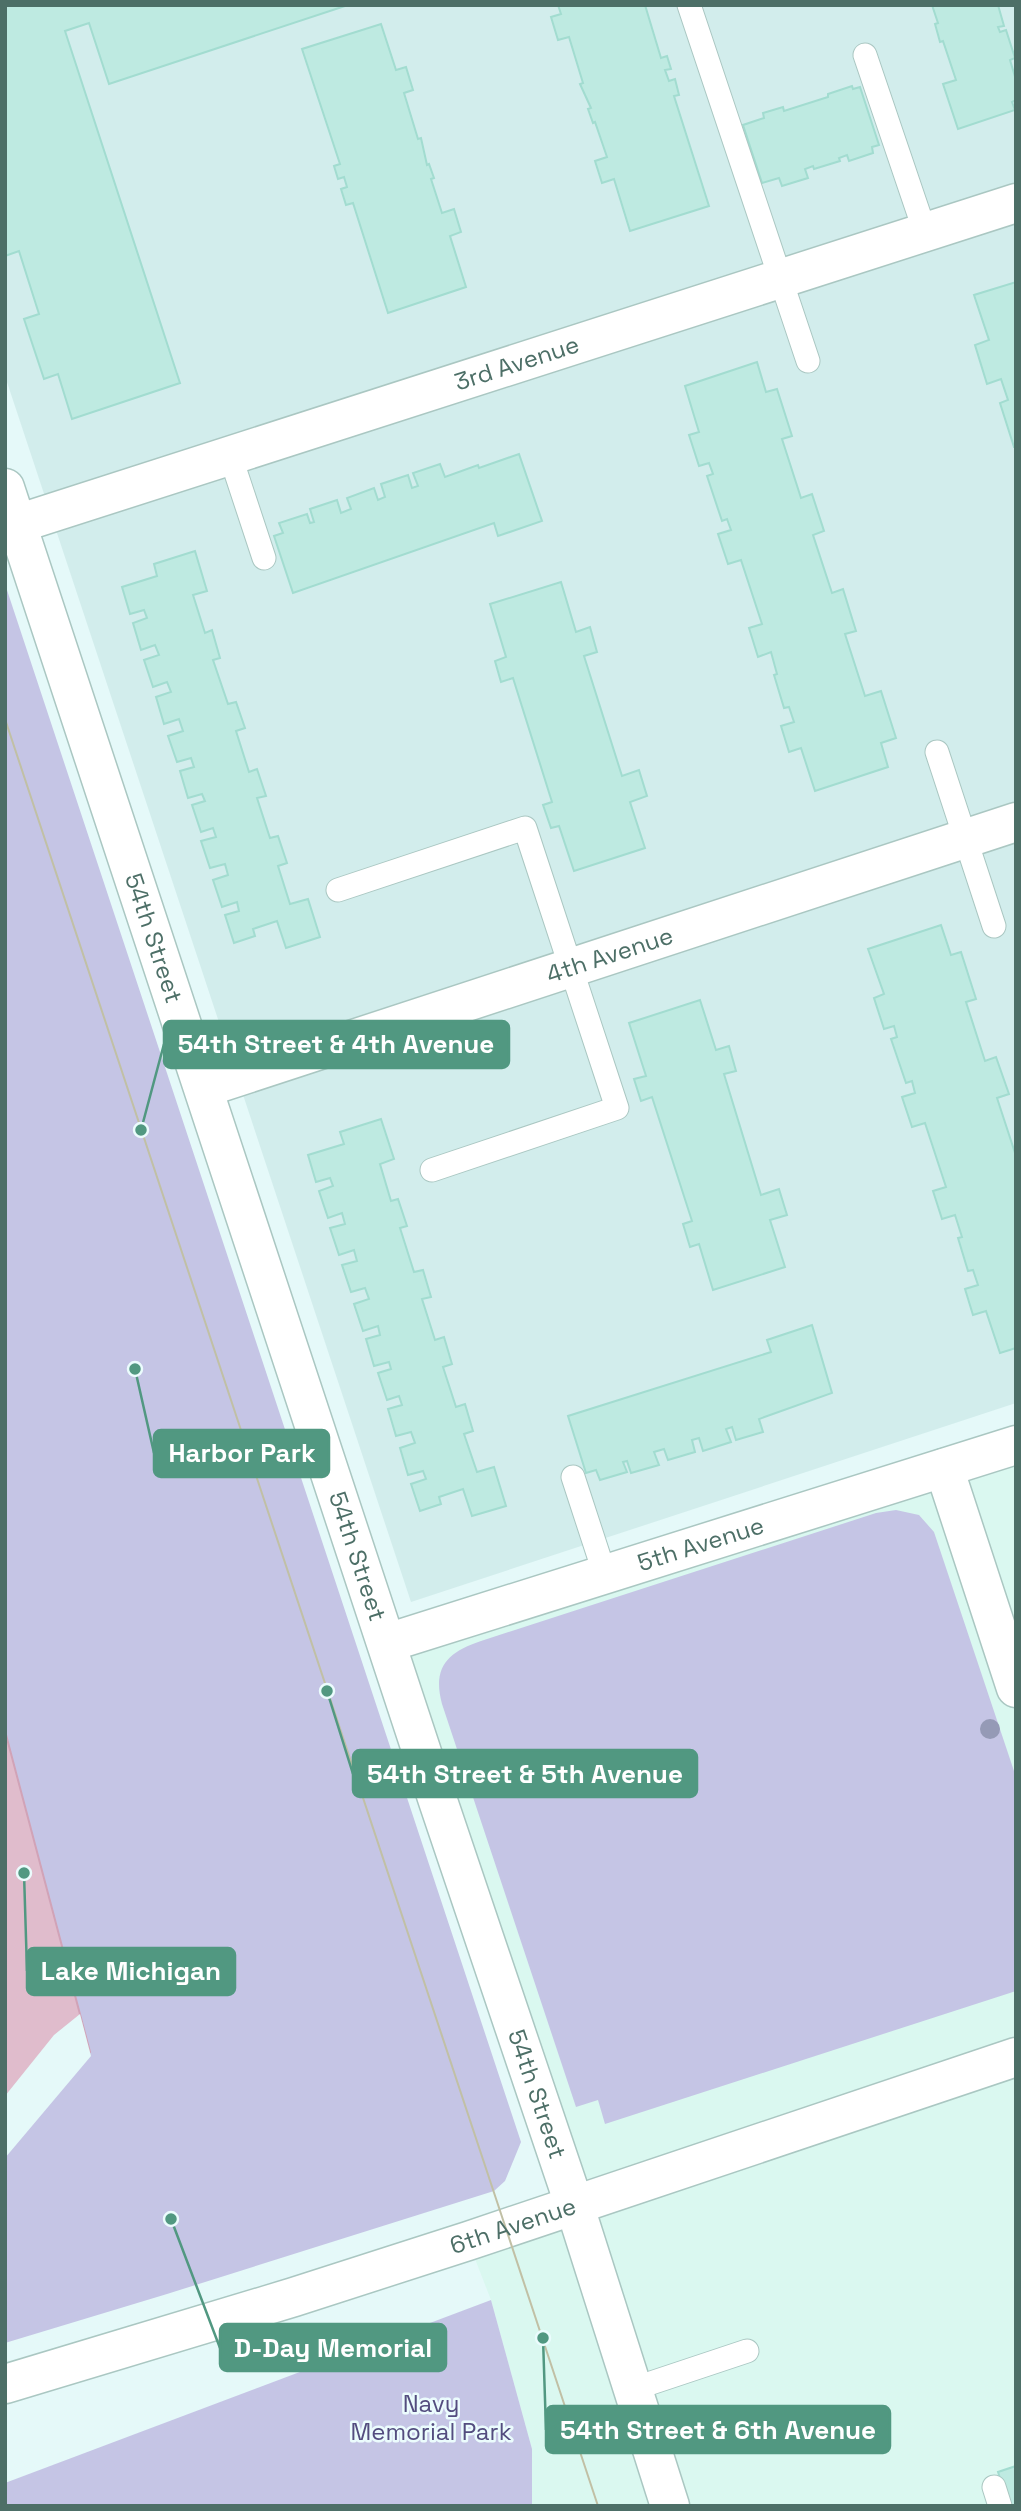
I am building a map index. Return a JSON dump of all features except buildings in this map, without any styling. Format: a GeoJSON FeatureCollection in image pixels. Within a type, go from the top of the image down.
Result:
{"type":"FeatureCollection","features":[{"type":"Feature","properties":{"kind":"street","name":"3rd Avenue"},"geometry":{"type":"LineString","coordinates":[[11,506],[230,455],[1016,203]]}},
{"type":"Feature","properties":{"kind":"street","name":"54th Street"},"geometry":{"type":"LineString","coordinates":[[11,506],[574,2204],[670,2506]]}},
{"type":"Feature","properties":{"kind":"street","name":"4th Avenue"},"geometry":{"type":"LineString","coordinates":[[204,1088],[1016,822]]}},
{"type":"Feature","properties":{"kind":"street","name":"5th Avenue"},"geometry":{"type":"LineString","coordinates":[[387,1643],[1016,1445]]}},
{"type":"Feature","properties":{"kind":"street"},"geometry":{"type":"LineString","coordinates":[[944,1468],[1016,1688]]}},
{"type":"Feature","properties":{"kind":"street","name":"6th Avenue"},"geometry":{"type":"LineString","coordinates":[[5,2384],[294,2297],[1016,2057]]}},
{"type":"Feature","properties":{"kind":"lane"},"geometry":{"type":"LineString","coordinates":[[689,5],[808,361]]}},
{"type":"Feature","properties":{"kind":"lane"},"geometry":{"type":"LineString","coordinates":[[865,55],[925,232]]}},
{"type":"Feature","properties":{"kind":"lane"},"geometry":{"type":"LineString","coordinates":[[230,455],[264,558]]}},
{"type":"Feature","properties":{"kind":"lane"},"geometry":{"type":"LineString","coordinates":[[937,752],[994,926]]}},
{"type":"Feature","properties":{"kind":"lane"},"geometry":{"type":"LineString","coordinates":[[338,890],[525,828],[617,1108],[432,1170]]}},
{"type":"Feature","properties":{"kind":"lane"},"geometry":{"type":"LineString","coordinates":[[573,1478],[605,1575]]}},
{"type":"Feature","properties":{"kind":"lane"},"geometry":{"type":"LineString","coordinates":[[633,2389],[747,2351]]}},
{"type":"Feature","properties":{"kind":"shaded area"},"geometry":{"type":"Polygon","coordinates":[[[5,5],[1016,5],[1016,1403],[411,1602],[5,376],[5,5]]]}},
{"type":"Feature","properties":{"kind":"shaded area"},"geometry":{"type":"Polygon","coordinates":[[[1016,1445],[1016,2506],[532,2506],[532,2449],[491,2300],[468,2241],[574,2205],[387,1643],[1016,1445]]]}},
{"type":"Feature","properties":{"kind":"shaded area"},"geometry":{"type":"Polygon","coordinates":[[[5,1731],[90,2052],[5,2155],[5,1731]]]}},
{"type":"Feature","properties":{"kind":"green space"},"geometry":{"type":"Polygon","coordinates":[[[5,584],[521,2142],[505,2181],[494,2191],[5,2343],[5,2155],[90,2052],[5,1731],[5,584]]]}},
{"type":"Feature","properties":{"kind":"green space"},"geometry":{"type":"Polygon","coordinates":[[[896,1510],[919,1515],[934,1532],[1016,1777],[1016,1991],[605,2124],[598,2100],[576,2107],[442,1704],[439,1691],[441,1671],[452,1656],[469,1645],[876,1513],[896,1510]]]}},
{"type":"Feature","properties":{"kind":"green space","name":"Navy Memorial Park"},"geometry":{"type":"Polygon","coordinates":[[[491,2300],[532,2449],[532,2506],[5,2506],[5,2483],[491,2300]]]}},
{"type":"Feature","properties":{"kind":"pier"},"geometry":{"type":"Polygon","coordinates":[[[80,2014],[91,2056],[5,2158],[5,2096],[54,2035],[80,2014]]]}},
{"type":"Feature","properties":{"kind":"tram line"},"geometry":{"type":"LineString","coordinates":[[5,719],[598,2506]]}},
{"type":"Feature","properties":{"kind":"place","name":"54th Street & 4th Avenue"},"geometry":{"type":"Point","coordinates":[141,1130]}},
{"type":"Feature","properties":{"kind":"place","name":"Harbor Park"},"geometry":{"type":"Point","coordinates":[135,1369]}},
{"type":"Feature","properties":{"kind":"place","name":"54th Street & 5th Avenue"},"geometry":{"type":"Point","coordinates":[327,1691]}},
{"type":"Feature","properties":{"kind":"place","name":"Lake Michigan"},"geometry":{"type":"Point","coordinates":[24,1873]}},
{"type":"Feature","properties":{"kind":"place","name":"D-Day Memorial"},"geometry":{"type":"Point","coordinates":[171,2219]}},
{"type":"Feature","properties":{"kind":"place","name":"54th Street & 6th Avenue"},"geometry":{"type":"Point","coordinates":[543,2338]}}]}
